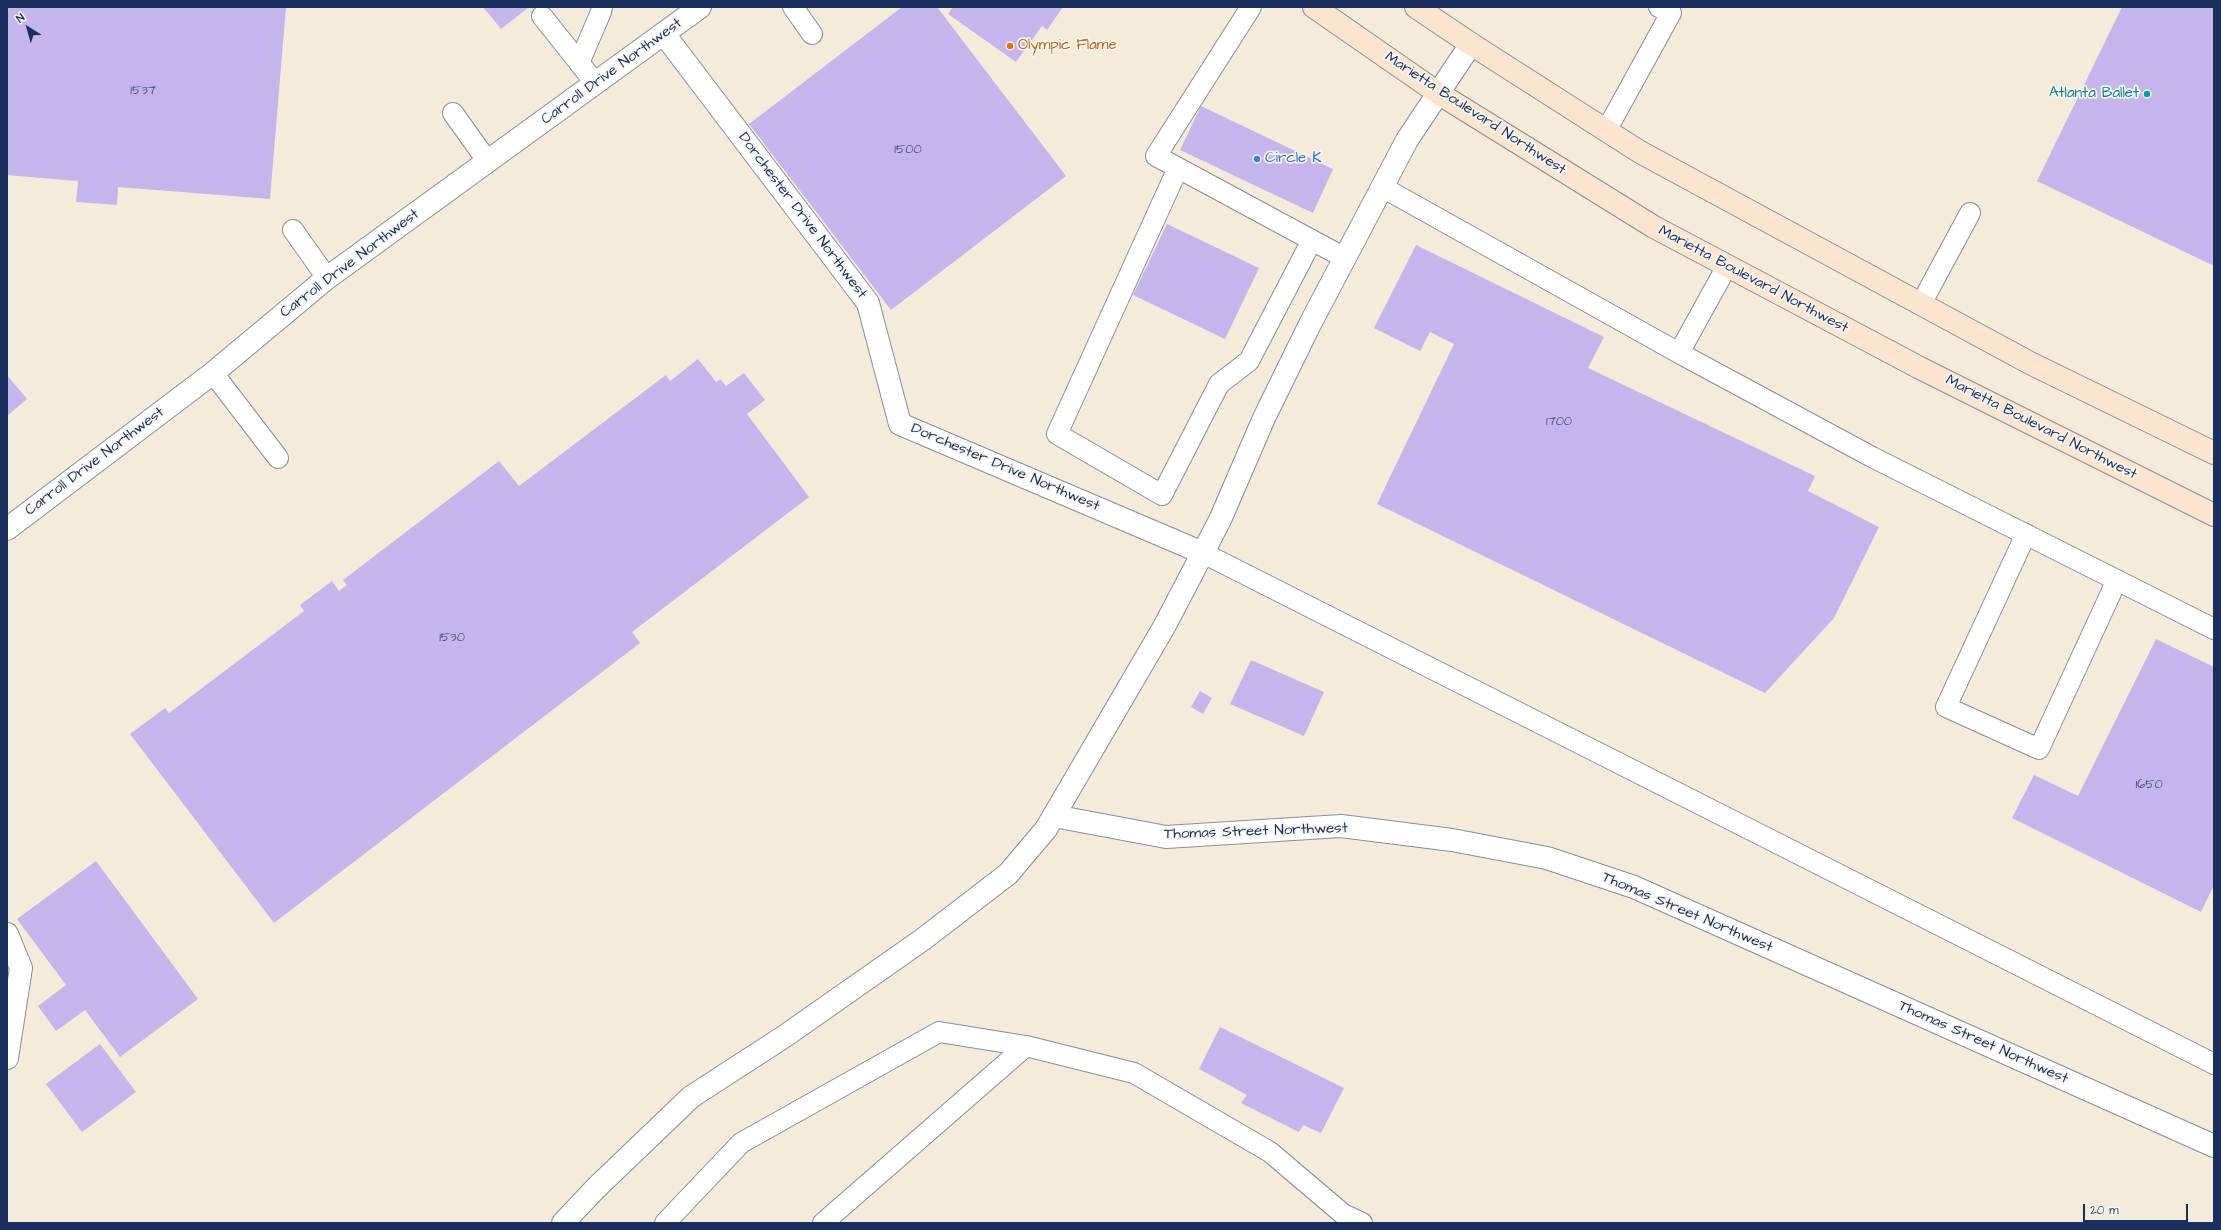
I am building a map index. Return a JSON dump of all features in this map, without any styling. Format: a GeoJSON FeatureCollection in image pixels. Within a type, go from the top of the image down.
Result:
{"type":"FeatureCollection","features":[{"type":"Feature","properties":{"kind":"main road","name":"Marietta Boulevard Northwest"},"geometry":{"type":"LineString","coordinates":[[1314,7],[1438,93],[1654,227],[1920,368],[2214,515]]}},
{"type":"Feature","properties":{"kind":"main road"},"geometry":{"type":"LineString","coordinates":[[1416,7],[1470,44],[1640,152],[2030,363],[2214,453]]}},
{"type":"Feature","properties":{"kind":"street","name":"Carroll Drive Northwest"},"geometry":{"type":"LineString","coordinates":[[7,529],[213,372],[327,278],[700,7]]}},
{"type":"Feature","properties":{"kind":"street","name":"Dorchester Drive Northwest"},"geometry":{"type":"LineString","coordinates":[[664,34],[868,303],[900,424],[1203,553]]}},
{"type":"Feature","properties":{"kind":"street"},"geometry":{"type":"LineString","coordinates":[[564,1223],[596,1188],[691,1097],[785,1036],[922,940],[1008,874],[1046,829],[1164,627],[1203,553],[1220,520],[1264,418],[1407,140],[1470,44]]}},
{"type":"Feature","properties":{"kind":"street","name":"Thomas Street Northwest"},"geometry":{"type":"LineString","coordinates":[[1054,816],[1166,837],[1341,826],[1452,840],[1547,858],[1634,888],[2214,1146]]}},
{"type":"Feature","properties":{"kind":"street"},"geometry":{"type":"LineString","coordinates":[[7,934],[21,968],[7,1058]]}},
{"type":"Feature","properties":{"kind":"lane"},"geometry":{"type":"LineString","coordinates":[[579,63],[602,12],[602,7]]}},
{"type":"Feature","properties":{"kind":"lane"},"geometry":{"type":"LineString","coordinates":[[792,7],[812,34]]}},
{"type":"Feature","properties":{"kind":"lane"},"geometry":{"type":"LineString","coordinates":[[1251,7],[1156,156],[1345,258]]}},
{"type":"Feature","properties":{"kind":"lane"},"geometry":{"type":"LineString","coordinates":[[1606,131],[1671,13],[1659,7]]}},
{"type":"Feature","properties":{"kind":"lane"},"geometry":{"type":"LineString","coordinates":[[542,16],[596,84]]}},
{"type":"Feature","properties":{"kind":"lane"},"geometry":{"type":"LineString","coordinates":[[452,114],[488,162]]}},
{"type":"Feature","properties":{"kind":"lane"},"geometry":{"type":"LineString","coordinates":[[1178,168],[1057,434],[1162,495],[1219,384],[1249,361],[1312,240]]}},
{"type":"Feature","properties":{"kind":"lane"},"geometry":{"type":"LineString","coordinates":[[1382,187],[1679,353],[1872,457],[2214,629]]}},
{"type":"Feature","properties":{"kind":"lane"},"geometry":{"type":"LineString","coordinates":[[1921,304],[1970,213]]}},
{"type":"Feature","properties":{"kind":"lane"},"geometry":{"type":"LineString","coordinates":[[294,230],[327,278]]}},
{"type":"Feature","properties":{"kind":"lane"},"geometry":{"type":"LineString","coordinates":[[1679,353],[1727,266]]}},
{"type":"Feature","properties":{"kind":"lane"},"geometry":{"type":"LineString","coordinates":[[213,372],[278,458]]}},
{"type":"Feature","properties":{"kind":"lane"},"geometry":{"type":"LineString","coordinates":[[2026,534],[1946,707],[2039,749],[2117,580]]}},
{"type":"Feature","properties":{"kind":"lane"},"geometry":{"type":"LineString","coordinates":[[1203,553],[2214,1064]]}},
{"type":"Feature","properties":{"kind":"lane"},"geometry":{"type":"LineString","coordinates":[[665,1223],[742,1143],[938,1032],[1026,1046],[1134,1073],[1270,1152],[1344,1218],[1362,1223]]}},
{"type":"Feature","properties":{"kind":"lane"},"geometry":{"type":"LineString","coordinates":[[823,1223],[1026,1046]]}},
{"type":"Feature","properties":{"kind":"building"},"geometry":{"type":"Polygon","coordinates":[[[7,7],[286,7],[270,199],[118,187],[117,205],[76,202],[78,181],[7,175],[7,7]]]}},
{"type":"Feature","properties":{"kind":"building"},"geometry":{"type":"Polygon","coordinates":[[[483,7],[529,7],[501,29],[483,7]]]}},
{"type":"Feature","properties":{"kind":"building"},"geometry":{"type":"Polygon","coordinates":[[[902,7],[937,7],[1066,176],[891,310],[749,124],[902,7]]]}},
{"type":"Feature","properties":{"kind":"building","name":"Olympic Flame"},"geometry":{"type":"Polygon","coordinates":[[[953,7],[1063,7],[1047,30],[1042,26],[1016,62],[948,14],[953,7]]]}},
{"type":"Feature","properties":{"kind":"building","name":"Atlanta Ballet"},"geometry":{"type":"Polygon","coordinates":[[[2122,7],[2214,7],[2214,266],[2037,181],[2122,7]]]}},
{"type":"Feature","properties":{"kind":"building","name":"Circle K"},"geometry":{"type":"Polygon","coordinates":[[[1201,106],[1333,169],[1313,213],[1180,150],[1201,106]]]}},
{"type":"Feature","properties":{"kind":"building"},"geometry":{"type":"Polygon","coordinates":[[[1167,224],[1259,268],[1225,339],[1133,295],[1167,224]]]}},
{"type":"Feature","properties":{"kind":"building"},"geometry":{"type":"Polygon","coordinates":[[[1416,245],[1604,337],[1588,368],[1815,476],[1808,491],[1879,527],[1834,618],[1765,693],[1377,504],[1454,344],[1430,332],[1420,351],[1374,328],[1416,245]]]}},
{"type":"Feature","properties":{"kind":"building"},"geometry":{"type":"Polygon","coordinates":[[[698,359],[716,382],[720,379],[726,386],[744,373],[765,400],[747,414],[809,497],[632,632],[640,643],[274,923],[130,734],[165,708],[169,713],[304,611],[300,605],[332,581],[339,591],[347,585],[343,580],[499,461],[519,486],[666,375],[670,381],[698,359]]]}},
{"type":"Feature","properties":{"kind":"building"},"geometry":{"type":"Polygon","coordinates":[[[7,375],[27,399],[7,416],[7,375]]]}},
{"type":"Feature","properties":{"kind":"building"},"geometry":{"type":"Polygon","coordinates":[[[2156,639],[2214,667],[2214,885],[2201,912],[2012,818],[2034,775],[2078,796],[2156,639]]]}},
{"type":"Feature","properties":{"kind":"building"},"geometry":{"type":"Polygon","coordinates":[[[1251,660],[1324,692],[1304,736],[1230,704],[1251,660]]]}},
{"type":"Feature","properties":{"kind":"building"},"geometry":{"type":"Polygon","coordinates":[[[1200,691],[1212,698],[1203,714],[1191,707],[1200,691]]]}},
{"type":"Feature","properties":{"kind":"building"},"geometry":{"type":"Polygon","coordinates":[[[96,861],[198,999],[120,1057],[85,1010],[56,1031],[38,1006],[66,985],[17,919],[96,861]]]}},
{"type":"Feature","properties":{"kind":"building"},"geometry":{"type":"Polygon","coordinates":[[[1220,1027],[1344,1088],[1321,1133],[1303,1125],[1299,1132],[1241,1103],[1247,1095],[1199,1069],[1220,1027]]]}},
{"type":"Feature","properties":{"kind":"building"},"geometry":{"type":"Polygon","coordinates":[[[100,1044],[136,1092],[82,1132],[46,1084],[100,1044]]]}},
{"type":"Feature","properties":{"kind":"place","name":"Olympic Flame"},"geometry":{"type":"Point","coordinates":[1010,46]}},
{"type":"Feature","properties":{"kind":"place","name":"Atlanta Ballet"},"geometry":{"type":"Point","coordinates":[2147,94]}},
{"type":"Feature","properties":{"kind":"place","name":"Circle K"},"geometry":{"type":"Point","coordinates":[1257,159]}}]}
